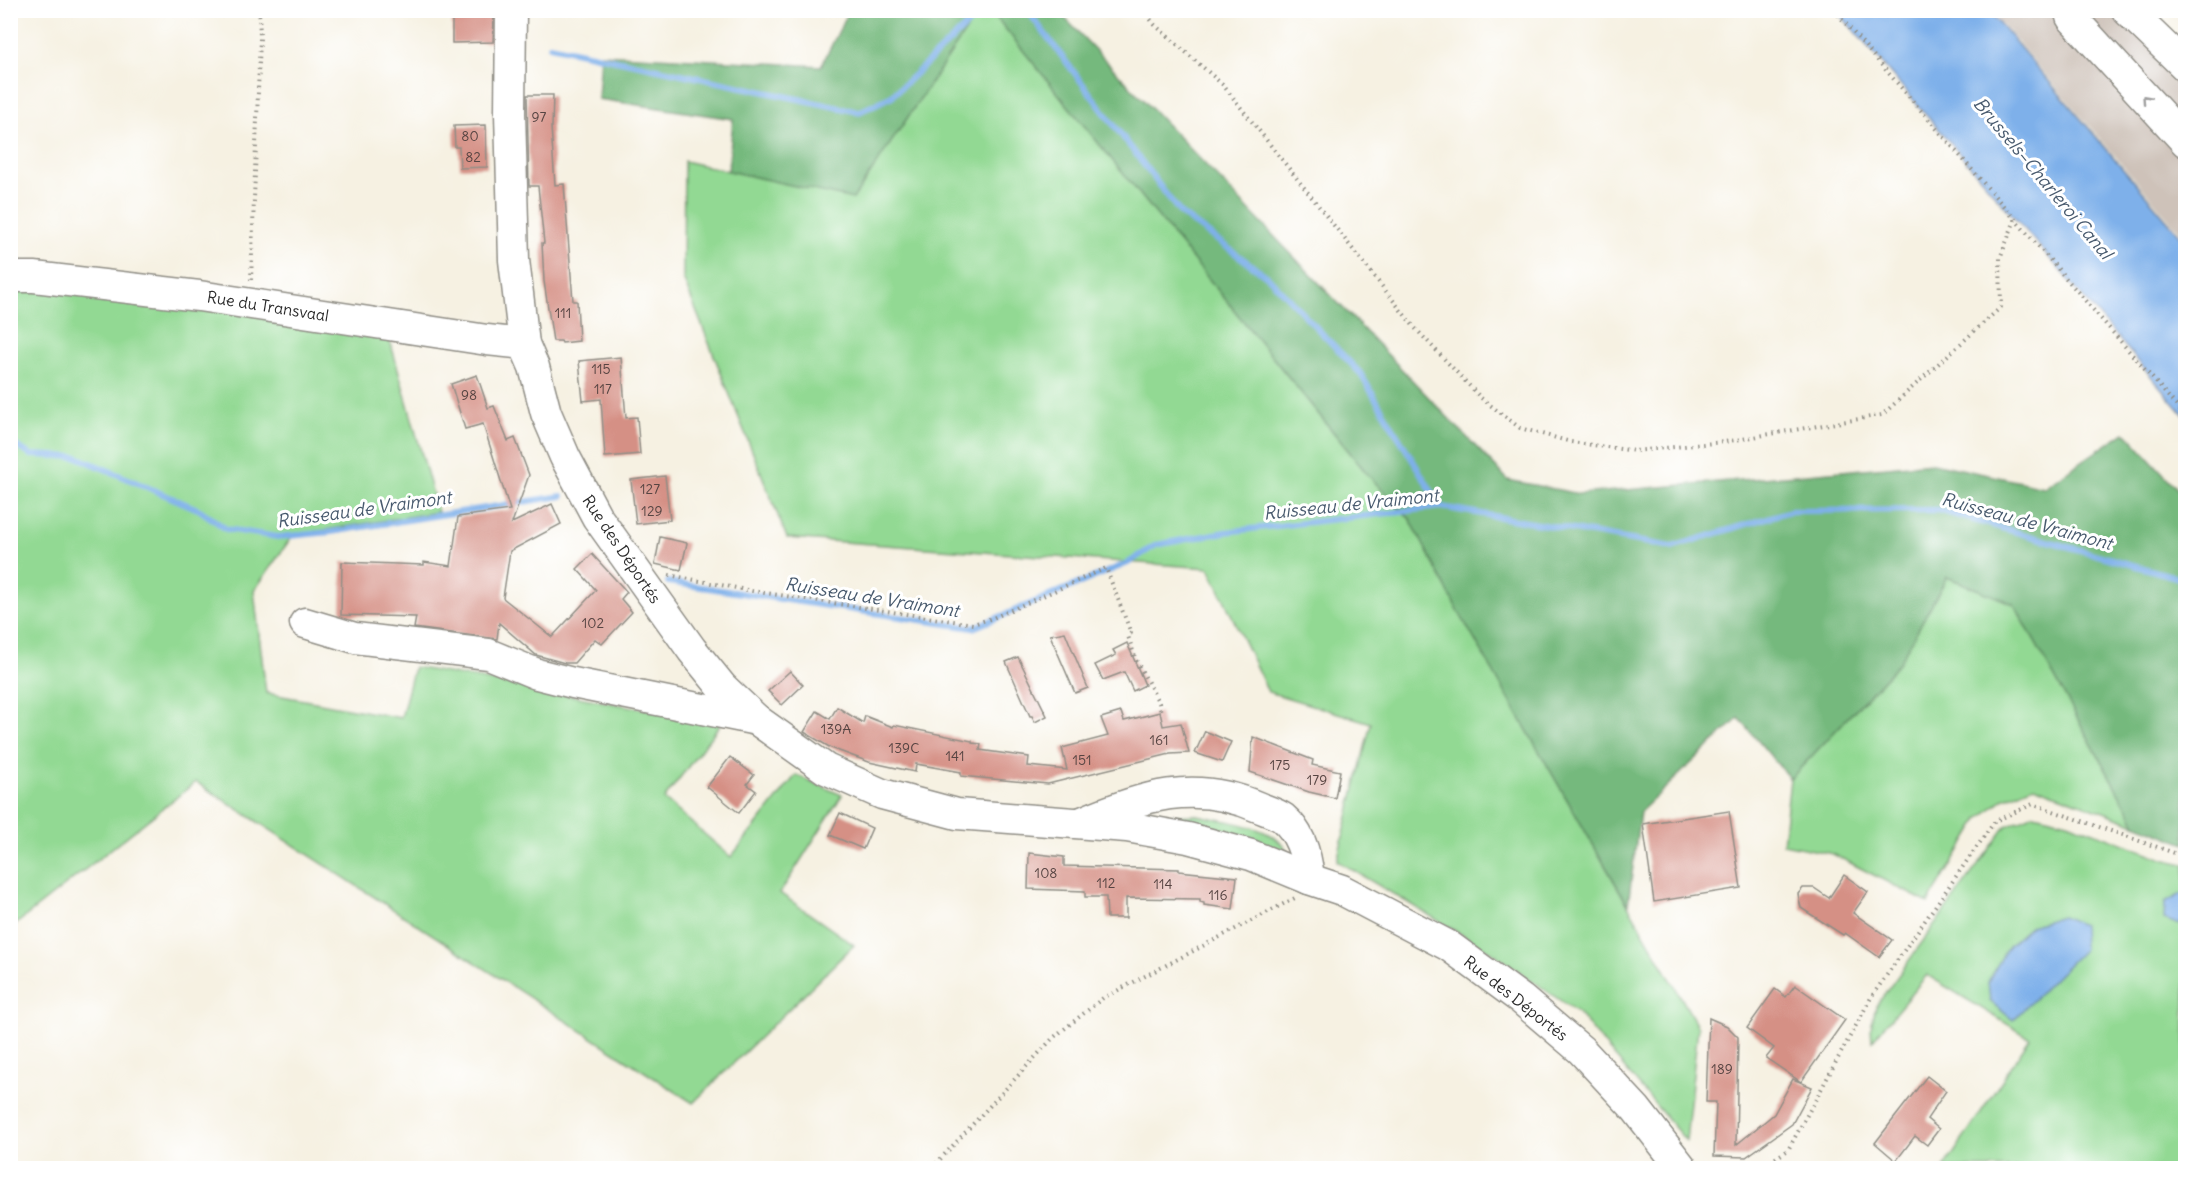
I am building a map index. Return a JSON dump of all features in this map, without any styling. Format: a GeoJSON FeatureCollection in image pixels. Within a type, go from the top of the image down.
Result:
{"type":"FeatureCollection","features":[{"type":"Feature","properties":{"kind":"street","name":"Rue des Déportés"},"geometry":{"type":"LineString","coordinates":[[511,10],[510,113],[514,260],[524,344],[534,367],[546,412],[565,457],[597,517],[692,650],[722,687],[757,720],[826,769],[882,794],[957,814],[1079,823],[1188,838],[1251,855],[1342,890],[1449,946],[1521,999],[1581,1050],[1636,1109],[1682,1168]]}},
{"type":"Feature","properties":{"kind":"street"},"geometry":{"type":"LineString","coordinates":[[2070,10],[2071,17],[2186,142]]}},
{"type":"Feature","properties":{"kind":"street"},"geometry":{"type":"LineString","coordinates":[[2127,10],[2186,67]]}},
{"type":"Feature","properties":{"kind":"street","name":"Rue du Transvaal"},"geometry":{"type":"LineString","coordinates":[[10,277],[34,277],[140,289],[524,344]]}},
{"type":"Feature","properties":{"kind":"street"},"geometry":{"type":"LineString","coordinates":[[305,623],[355,638],[488,654],[537,674],[573,683],[757,720]]}},
{"type":"Feature","properties":{"kind":"street","name":"Rue des Déportés"},"geometry":{"type":"LineString","coordinates":[[1079,823],[1140,800],[1180,792],[1236,797],[1282,818],[1298,836],[1307,859],[1309,879]]}},
{"type":"Feature","properties":{"kind":"path"},"geometry":{"type":"LineString","coordinates":[[250,304],[260,38],[259,10]]}},
{"type":"Feature","properties":{"kind":"path"},"geometry":{"type":"LineString","coordinates":[[1143,10],[1155,25],[1223,84],[1415,328],[1481,398],[1520,428],[1572,442],[1635,452],[1724,442],[1882,415],[2001,307],[2000,258],[2015,220]]}},
{"type":"Feature","properties":{"kind":"path"},"geometry":{"type":"LineString","coordinates":[[1834,10],[2186,417]]}},
{"type":"Feature","properties":{"kind":"path"},"geometry":{"type":"LineString","coordinates":[[641,579],[670,575],[774,594],[973,624],[993,618],[1106,568],[1131,633],[1128,636],[1136,660],[1159,704],[1161,714]]}},
{"type":"Feature","properties":{"kind":"path"},"geometry":{"type":"LineString","coordinates":[[1760,1168],[1788,1150],[1872,996],[1995,821],[2033,804],[2186,857]]}},
{"type":"Feature","properties":{"kind":"path"},"geometry":{"type":"LineString","coordinates":[[932,1168],[1053,1038],[1103,998],[1295,899],[1304,891],[1309,879]]}},
{"type":"Feature","properties":{"kind":"shaded area"},"geometry":{"type":"Polygon","coordinates":[[[1991,11],[2133,11],[2185,60],[2185,238],[1991,11]]]}},
{"type":"Feature","properties":{"kind":"green space"},"geometry":{"type":"Polygon","coordinates":[[[849,11],[979,11],[853,199],[728,171],[733,119],[598,99],[601,54],[821,66],[849,11]]]}},
{"type":"Feature","properties":{"kind":"green space"},"geometry":{"type":"Polygon","coordinates":[[[979,11],[991,11],[1369,476],[1410,519],[1454,603],[1698,1027],[1686,1141],[1578,1013],[1493,953],[1337,861],[1371,723],[1268,692],[1209,568],[787,538],[683,278],[684,161],[853,199],[979,11]]]}},
{"type":"Feature","properties":{"kind":"green space"},"geometry":{"type":"Polygon","coordinates":[[[991,11],[1058,11],[1508,480],[1580,494],[1933,463],[2044,487],[2125,432],[2185,497],[2185,844],[2136,824],[2014,604],[1947,577],[1899,663],[1790,779],[1739,718],[1640,812],[1628,905],[1458,611],[1410,519],[1369,476],[991,11]]]}},
{"type":"Feature","properties":{"kind":"green space"},"geometry":{"type":"Polygon","coordinates":[[[11,286],[263,313],[389,337],[438,512],[293,535],[254,591],[266,693],[401,718],[414,667],[721,723],[664,799],[731,857],[796,775],[842,795],[780,893],[854,945],[693,1103],[196,782],[11,928],[11,286]]]}},
{"type":"Feature","properties":{"kind":"green space"},"geometry":{"type":"Polygon","coordinates":[[[1947,577],[2014,604],[2136,824],[2034,786],[2003,799],[1979,819],[1928,903],[1833,854],[1783,844],[1790,779],[1899,663],[1947,577]]]}},
{"type":"Feature","properties":{"kind":"green space"},"geometry":{"type":"Polygon","coordinates":[[[2034,814],[2068,822],[2166,860],[2185,864],[2185,1168],[1944,1168],[2030,1038],[1927,975],[1872,1041],[1871,1028],[1876,1006],[2006,826],[2034,814]]]}},
{"type":"Feature","properties":{"kind":"green space"},"geometry":{"type":"Polygon","coordinates":[[[1197,815],[1234,822],[1261,831],[1282,843],[1287,852],[1163,818],[1197,815]]]}},
{"type":"Feature","properties":{"kind":"water","name":"Brussels–Charleroi Canal"},"geometry":{"type":"Polygon","coordinates":[[[1837,11],[1989,11],[2185,241],[2185,416],[1837,11]]]}},
{"type":"Feature","properties":{"kind":"water"},"geometry":{"type":"Polygon","coordinates":[[[2185,892],[2185,924],[2177,924],[2164,919],[2165,903],[2185,892]]]}},
{"type":"Feature","properties":{"kind":"water"},"geometry":{"type":"Polygon","coordinates":[[[2062,916],[2083,925],[2084,949],[2013,1020],[1990,1001],[1988,982],[2008,946],[2031,926],[2062,916]]]}},
{"type":"Feature","properties":{"kind":"building"},"geometry":{"type":"Polygon","coordinates":[[[494,16],[493,42],[452,43],[452,17],[494,16]]]}},
{"type":"Feature","properties":{"kind":"building"},"geometry":{"type":"Polygon","coordinates":[[[527,95],[553,95],[551,127],[555,185],[564,184],[573,301],[577,301],[579,341],[562,343],[553,341],[544,281],[542,243],[544,243],[538,186],[529,186],[527,95]]]}},
{"type":"Feature","properties":{"kind":"building"},"geometry":{"type":"Polygon","coordinates":[[[486,125],[487,167],[460,168],[459,147],[455,147],[454,126],[486,125]]]}},
{"type":"Feature","properties":{"kind":"building"},"geometry":{"type":"Polygon","coordinates":[[[621,357],[626,418],[637,417],[640,454],[605,457],[601,399],[583,401],[579,361],[621,357]]]}},
{"type":"Feature","properties":{"kind":"building"},"geometry":{"type":"Polygon","coordinates":[[[477,375],[488,408],[494,406],[508,441],[515,438],[529,475],[512,523],[552,504],[561,524],[510,551],[503,598],[552,637],[596,590],[577,569],[592,554],[627,592],[621,599],[632,612],[602,644],[595,639],[574,663],[565,663],[536,655],[499,623],[497,639],[414,628],[416,617],[341,615],[342,562],[424,565],[424,562],[451,566],[458,517],[510,510],[483,424],[465,429],[451,384],[477,375]]]}},
{"type":"Feature","properties":{"kind":"building"},"geometry":{"type":"Polygon","coordinates":[[[665,476],[670,520],[636,524],[631,480],[665,476]]]}},
{"type":"Feature","properties":{"kind":"building"},"geometry":{"type":"Polygon","coordinates":[[[660,537],[687,543],[681,570],[655,564],[660,537]]]}},
{"type":"Feature","properties":{"kind":"building"},"geometry":{"type":"Polygon","coordinates":[[[1065,632],[1088,688],[1075,693],[1050,635],[1065,632]]]}},
{"type":"Feature","properties":{"kind":"building"},"geometry":{"type":"Polygon","coordinates":[[[1127,643],[1145,685],[1133,691],[1124,672],[1103,680],[1095,665],[1116,655],[1113,650],[1127,643]]]}},
{"type":"Feature","properties":{"kind":"building"},"geometry":{"type":"Polygon","coordinates":[[[1018,657],[1047,716],[1035,722],[1030,716],[1006,662],[1018,657]]]}},
{"type":"Feature","properties":{"kind":"building"},"geometry":{"type":"Polygon","coordinates":[[[790,671],[803,685],[782,705],[768,691],[790,671]]]}},
{"type":"Feature","properties":{"kind":"building"},"geometry":{"type":"Polygon","coordinates":[[[837,707],[863,723],[865,716],[893,727],[894,725],[972,741],[972,743],[981,744],[980,750],[1029,757],[1028,766],[1067,770],[1062,748],[1108,736],[1101,718],[1121,712],[1124,721],[1160,712],[1163,726],[1181,723],[1189,753],[1170,754],[1048,784],[961,776],[961,772],[916,764],[915,772],[869,762],[831,748],[804,732],[817,711],[830,719],[837,707]]]}},
{"type":"Feature","properties":{"kind":"building"},"geometry":{"type":"Polygon","coordinates":[[[1205,731],[1231,742],[1222,762],[1195,753],[1205,731]]]}},
{"type":"Feature","properties":{"kind":"building"},"geometry":{"type":"Polygon","coordinates":[[[1253,737],[1313,760],[1312,765],[1340,771],[1335,798],[1309,792],[1250,772],[1253,737]]]}},
{"type":"Feature","properties":{"kind":"building"},"geometry":{"type":"Polygon","coordinates":[[[730,757],[754,775],[747,784],[756,791],[739,813],[707,787],[730,757]]]}},
{"type":"Feature","properties":{"kind":"building"},"geometry":{"type":"Polygon","coordinates":[[[1729,811],[1741,888],[1654,902],[1643,824],[1729,811]]]}},
{"type":"Feature","properties":{"kind":"building"},"geometry":{"type":"Polygon","coordinates":[[[840,813],[872,828],[863,849],[830,835],[840,813]]]}},
{"type":"Feature","properties":{"kind":"building"},"geometry":{"type":"Polygon","coordinates":[[[1029,853],[1064,857],[1064,866],[1179,869],[1179,871],[1237,877],[1233,909],[1204,905],[1200,899],[1126,898],[1126,918],[1107,918],[1106,897],[1085,897],[1085,891],[1028,889],[1029,853]]]}},
{"type":"Feature","properties":{"kind":"building"},"geometry":{"type":"Polygon","coordinates":[[[1844,875],[1868,892],[1853,913],[1892,940],[1879,957],[1845,933],[1843,935],[1801,908],[1798,894],[1803,888],[1814,888],[1829,898],[1844,875]]]}},
{"type":"Feature","properties":{"kind":"building"},"geometry":{"type":"Polygon","coordinates":[[[1795,985],[1845,1020],[1801,1082],[1766,1058],[1774,1048],[1747,1028],[1775,989],[1786,997],[1795,985]]]}},
{"type":"Feature","properties":{"kind":"building"},"geometry":{"type":"Polygon","coordinates":[[[1709,1018],[1727,1026],[1738,1037],[1736,1145],[1774,1114],[1793,1079],[1812,1087],[1792,1124],[1746,1157],[1714,1156],[1716,1102],[1706,1102],[1709,1018]]]}},
{"type":"Feature","properties":{"kind":"building"},"geometry":{"type":"Polygon","coordinates":[[[1927,1076],[1946,1091],[1927,1119],[1939,1129],[1927,1145],[1915,1136],[1896,1161],[1875,1143],[1927,1076]]]}},
{"type":"Feature","properties":{"kind":"waterway"},"geometry":{"type":"LineString","coordinates":[[550,46],[859,112],[892,96],[983,10]]}},
{"type":"Feature","properties":{"kind":"waterway"},"geometry":{"type":"LineString","coordinates":[[1027,10],[1181,214],[1268,277],[1360,373],[1441,507]]}},
{"type":"Feature","properties":{"kind":"waterway","name":"Ruisseau de Vraimont"},"geometry":{"type":"LineString","coordinates":[[10,442],[31,455],[77,457],[200,510],[226,529],[278,537],[331,532],[562,496]]}},
{"type":"Feature","properties":{"kind":"waterway","name":"Ruisseau de Vraimont"},"geometry":{"type":"LineString","coordinates":[[668,582],[973,628],[1128,563],[1156,545],[1225,532],[1441,507],[1672,547],[1790,511],[1938,510],[2186,580]]}}]}
